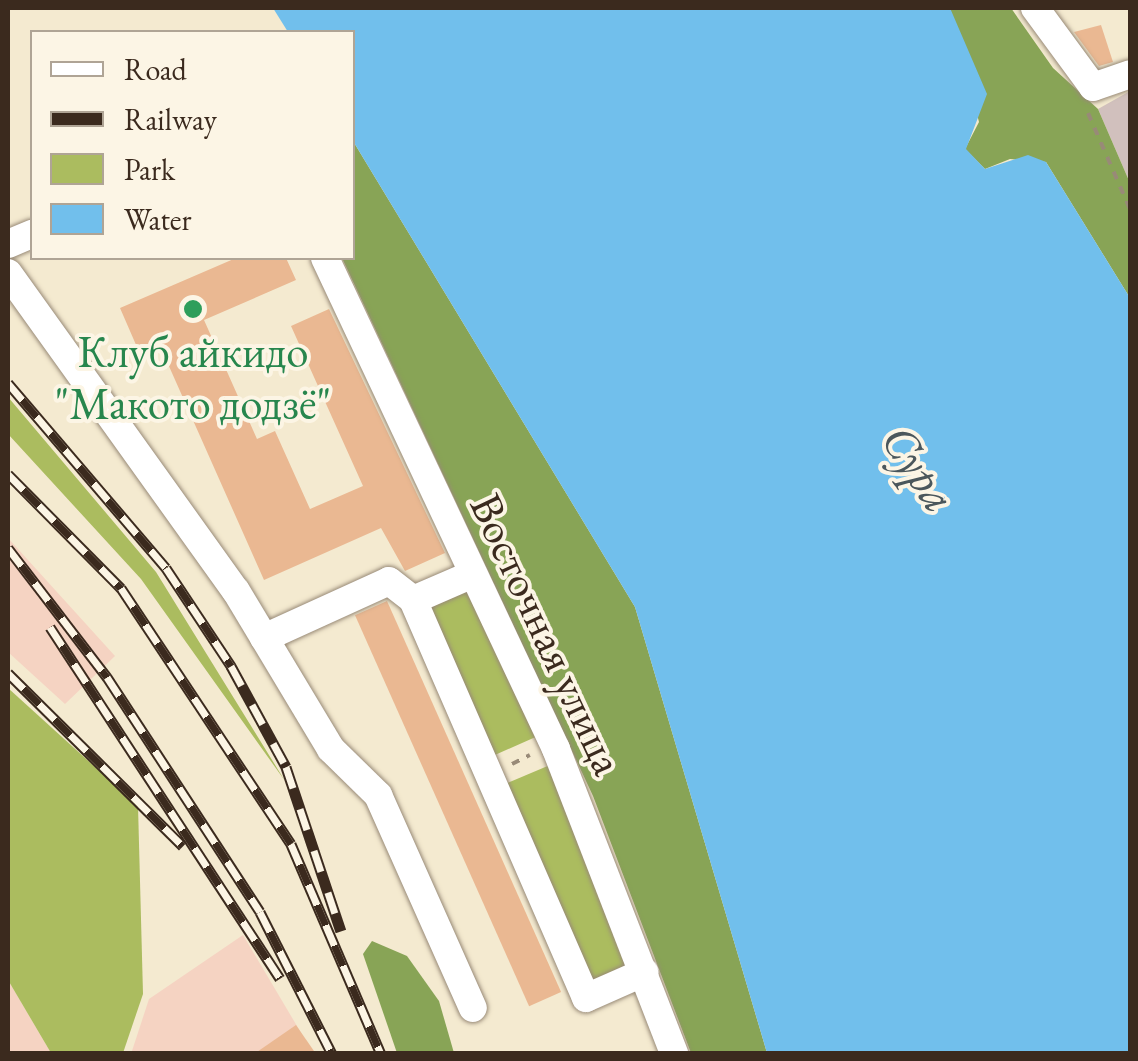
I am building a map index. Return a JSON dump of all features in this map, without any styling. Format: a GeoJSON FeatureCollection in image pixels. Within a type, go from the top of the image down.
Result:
{"type":"FeatureCollection","features":[{"type":"Feature","properties":{"kind":"street"},"geometry":{"type":"LineString","coordinates":[[1035,8],[1093,87],[1130,74]]}},
{"type":"Feature","properties":{"kind":"street","name":"Восточная улица"},"geometry":{"type":"LineString","coordinates":[[325,260],[554,745],[674,1054]]}},
{"type":"Feature","properties":{"kind":"street"},"geometry":{"type":"LineString","coordinates":[[8,274],[264,638],[331,749],[378,795],[473,1008]]}},
{"type":"Feature","properties":{"kind":"street"},"geometry":{"type":"LineString","coordinates":[[414,600],[473,574]]}},
{"type":"Feature","properties":{"kind":"street"},"geometry":{"type":"LineString","coordinates":[[264,638],[389,581],[414,600],[586,998],[645,972]]}},
{"type":"Feature","properties":{"kind":"path"},"geometry":{"type":"LineString","coordinates":[[1093,87],[1088,112],[1130,209]]}},
{"type":"Feature","properties":{"kind":"path"},"geometry":{"type":"LineString","coordinates":[[489,774],[554,745]]}},
{"type":"Feature","properties":{"kind":"shaded area"},"geometry":{"type":"Polygon","coordinates":[[[1130,91],[1130,183],[1098,109],[1130,91]]]}},
{"type":"Feature","properties":{"kind":"shaded area"},"geometry":{"type":"Polygon","coordinates":[[[8,538],[115,656],[65,704],[8,652],[8,538]]]}},
{"type":"Feature","properties":{"kind":"shaded area"},"geometry":{"type":"Polygon","coordinates":[[[243,935],[313,1053],[131,1054],[149,999],[243,935]]]}},
{"type":"Feature","properties":{"kind":"shaded area"},"geometry":{"type":"Polygon","coordinates":[[[8,980],[51,1053],[8,1053],[8,980]]]}},
{"type":"Feature","properties":{"kind":"green space"},"geometry":{"type":"Polygon","coordinates":[[[950,8],[1011,8],[1053,68],[1098,109],[1130,183],[1130,298],[1046,162],[1010,159],[985,169],[965,149],[979,122],[950,8]]]}},
{"type":"Feature","properties":{"kind":"green space"},"geometry":{"type":"Polygon","coordinates":[[[355,144],[635,607],[767,1053],[691,1053],[593,796],[343,260],[355,260],[355,144]]]}},
{"type":"Feature","properties":{"kind":"green space"},"geometry":{"type":"Polygon","coordinates":[[[8,397],[156,572],[285,781],[141,579],[8,434],[8,397]]]}},
{"type":"Feature","properties":{"kind":"green space"},"geometry":{"type":"Polygon","coordinates":[[[469,586],[536,737],[493,756],[426,605],[469,586]]]}},
{"type":"Feature","properties":{"kind":"green space"},"geometry":{"type":"Polygon","coordinates":[[[8,688],[138,806],[143,994],[123,1053],[51,1053],[8,980],[8,688]]]}},
{"type":"Feature","properties":{"kind":"green space"},"geometry":{"type":"Polygon","coordinates":[[[550,765],[634,963],[591,981],[507,783],[550,765]]]}},
{"type":"Feature","properties":{"kind":"green space"},"geometry":{"type":"Polygon","coordinates":[[[372,941],[407,956],[439,1001],[454,1053],[397,1053],[363,954],[372,941]]]}},
{"type":"Feature","properties":{"kind":"water","name":"Сура"},"geometry":{"type":"Polygon","coordinates":[[[273,8],[950,8],[987,94],[966,149],[985,169],[1028,155],[1046,162],[1130,298],[1130,1053],[767,1053],[635,607],[355,144],[355,30],[287,30],[273,8]]]}},
{"type":"Feature","properties":{"kind":"building"},"geometry":{"type":"Polygon","coordinates":[[[1101,25],[1113,62],[1099,66],[1074,32],[1101,25]]]}},
{"type":"Feature","properties":{"kind":"building"},"geometry":{"type":"Polygon","coordinates":[[[231,260],[287,260],[296,280],[204,320],[257,439],[275,431],[310,509],[363,486],[291,326],[329,309],[445,553],[405,571],[381,528],[264,580],[160,346],[140,354],[120,308],[231,260]]]}},
{"type":"Feature","properties":{"kind":"building"},"geometry":{"type":"Polygon","coordinates":[[[387,601],[561,992],[529,1006],[355,615],[387,601]]]}},
{"type":"Feature","properties":{"kind":"building"},"geometry":{"type":"Polygon","coordinates":[[[296,1025],[316,1054],[254,1054],[296,1025]]]}},
{"type":"Feature","properties":{"kind":"railway"},"geometry":{"type":"LineString","coordinates":[[8,383],[166,568],[231,666],[286,767],[341,931]]}},
{"type":"Feature","properties":{"kind":"railway"},"geometry":{"type":"LineString","coordinates":[[8,474],[121,588],[291,844],[381,1054]]}},
{"type":"Feature","properties":{"kind":"railway"},"geometry":{"type":"LineString","coordinates":[[8,548],[107,677],[260,912],[332,1054]]}},
{"type":"Feature","properties":{"kind":"railway"},"geometry":{"type":"LineString","coordinates":[[50,627],[280,979]]}},
{"type":"Feature","properties":{"kind":"railway"},"geometry":{"type":"LineString","coordinates":[[8,673],[183,846]]}},
{"type":"Feature","properties":{"kind":"place","name":"Клуб айкидо \"Макото додзё\""},"geometry":{"type":"Point","coordinates":[193,309]}}]}
